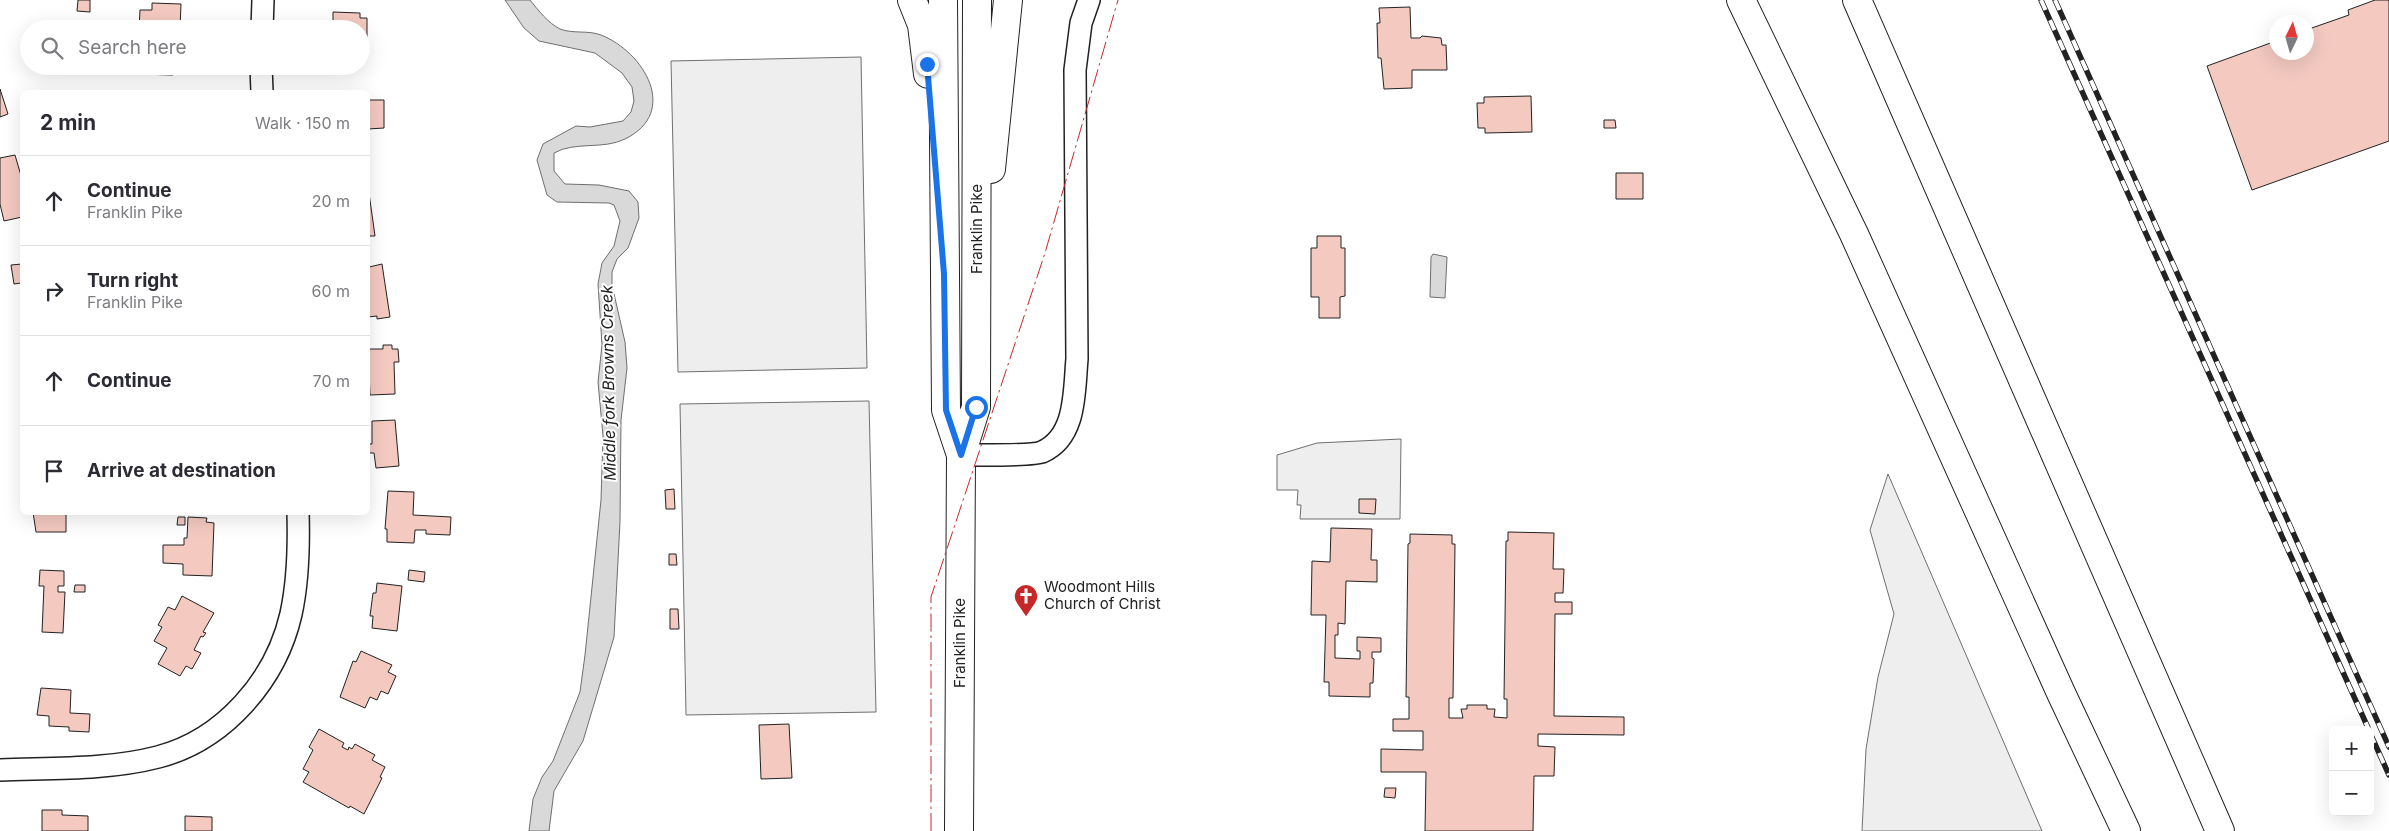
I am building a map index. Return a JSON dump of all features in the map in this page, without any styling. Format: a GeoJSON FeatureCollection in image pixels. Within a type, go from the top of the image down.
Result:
{"type":"FeatureCollection","features":[{"type":"Feature","properties":{"kind":"main road"},"geometry":{"type":"LineString","coordinates":[[912,0],[922,25],[927,64],[944,274]]}},
{"type":"Feature","properties":{"kind":"main road","name":"Franklin Pike"},"geometry":{"type":"LineString","coordinates":[[943,0],[946,410],[961,455]]}},
{"type":"Feature","properties":{"kind":"main road","name":"Franklin Pike"},"geometry":{"type":"LineString","coordinates":[[959,831],[961,455],[976,407],[977,0]]}},
{"type":"Feature","properties":{"kind":"main road"},"geometry":{"type":"LineString","coordinates":[[976,275],[996,130],[1008,0]]}},
{"type":"Feature","properties":{"kind":"main road"},"geometry":{"type":"LineString","coordinates":[[1741,0],[1854,234],[2057,684],[2126,831]]}},
{"type":"Feature","properties":{"kind":"main road"},"geometry":{"type":"LineString","coordinates":[[1857,0],[2220,831]]}},
{"type":"Feature","properties":{"kind":"main road"},"geometry":{"type":"LineString","coordinates":[[2182,742],[2227,831]]}},
{"type":"Feature","properties":{"kind":"street"},"geometry":{"type":"LineString","coordinates":[[262,20],[263,0]]}},
{"type":"Feature","properties":{"kind":"street"},"geometry":{"type":"LineString","coordinates":[[961,455],[1041,452],[1059,440],[1068,426],[1074,397],[1077,358],[1075,70],[1082,23],[1089,0]]}},
{"type":"Feature","properties":{"kind":"street"},"geometry":{"type":"LineString","coordinates":[[261,75],[262,90]]}},
{"type":"Feature","properties":{"kind":"street"},"geometry":{"type":"LineString","coordinates":[[0,770],[78,767],[159,757],[190,745],[225,723],[255,691],[278,651],[287,629],[296,577],[298,515]]}},
{"type":"Feature","properties":{"kind":"shaded area"},"geometry":{"type":"Polygon","coordinates":[[[861,57],[867,368],[678,372],[671,61],[861,57]]]}},
{"type":"Feature","properties":{"kind":"shaded area"},"geometry":{"type":"Polygon","coordinates":[[[869,401],[876,712],[686,715],[680,404],[869,401]]]}},
{"type":"Feature","properties":{"kind":"shaded area"},"geometry":{"type":"Polygon","coordinates":[[[1401,439],[1400,519],[1300,519],[1301,505],[1297,505],[1298,490],[1277,490],[1277,455],[1317,443],[1401,439]]]}},
{"type":"Feature","properties":{"kind":"shaded area"},"geometry":{"type":"Polygon","coordinates":[[[1888,474],[2042,831],[1862,831],[1866,749],[1878,677],[1894,614],[1870,530],[1888,474]]]}},
{"type":"Feature","properties":{"kind":"water","name":"Middle fork Browns Creek"},"geometry":{"type":"Polygon","coordinates":[[[505,0],[530,0],[547,20],[560,29],[601,35],[617,43],[642,68],[650,83],[653,99],[650,114],[642,127],[625,139],[608,144],[571,147],[554,153],[554,171],[565,184],[599,185],[629,191],[638,202],[639,218],[628,248],[617,259],[612,272],[612,285],[625,342],[627,368],[621,420],[620,522],[614,637],[583,741],[554,791],[549,831],[529,831],[533,799],[542,777],[553,761],[580,692],[601,500],[603,436],[598,382],[602,345],[598,284],[602,263],[614,246],[620,221],[614,205],[609,203],[557,202],[547,195],[537,160],[543,144],[576,126],[590,127],[623,121],[631,112],[634,101],[632,87],[622,73],[595,53],[539,41],[524,28],[505,0]]]}},
{"type":"Feature","properties":{"kind":"water"},"geometry":{"type":"Polygon","coordinates":[[[1433,254],[1447,257],[1445,298],[1430,297],[1431,257],[1433,254]]]}},
{"type":"Feature","properties":{"kind":"building"},"geometry":{"type":"Polygon","coordinates":[[[78,0],[90,0],[90,12],[77,11],[78,0]]]}},
{"type":"Feature","properties":{"kind":"building"},"geometry":{"type":"Polygon","coordinates":[[[2375,0],[2389,0],[2389,141],[2252,190],[2207,66],[2269,44],[2269,60],[2314,60],[2314,27],[2349,15],[2348,10],[2375,0]]]}},
{"type":"Feature","properties":{"kind":"building"},"geometry":{"type":"Polygon","coordinates":[[[152,3],[181,4],[180,20],[139,20],[140,10],[152,10],[152,3]]]}},
{"type":"Feature","properties":{"kind":"building"},"geometry":{"type":"Polygon","coordinates":[[[1410,7],[1411,38],[1420,38],[1422,36],[1441,38],[1442,45],[1446,45],[1447,70],[1412,70],[1412,88],[1384,89],[1381,58],[1378,58],[1377,23],[1380,23],[1379,8],[1410,7]]]}},
{"type":"Feature","properties":{"kind":"building"},"geometry":{"type":"Polygon","coordinates":[[[333,12],[360,13],[360,18],[367,18],[367,20],[333,20],[333,12]]]}},
{"type":"Feature","properties":{"kind":"building"},"geometry":{"type":"Polygon","coordinates":[[[0,89],[8,114],[0,117],[0,89]]]}},
{"type":"Feature","properties":{"kind":"building"},"geometry":{"type":"Polygon","coordinates":[[[1531,96],[1532,132],[1485,133],[1485,128],[1478,128],[1477,103],[1484,103],[1484,97],[1531,96]]]}},
{"type":"Feature","properties":{"kind":"building"},"geometry":{"type":"Polygon","coordinates":[[[370,100],[384,100],[384,128],[370,129],[370,100]]]}},
{"type":"Feature","properties":{"kind":"building"},"geometry":{"type":"Polygon","coordinates":[[[1604,120],[1615,120],[1616,128],[1604,128],[1604,120]]]}},
{"type":"Feature","properties":{"kind":"building"},"geometry":{"type":"Polygon","coordinates":[[[15,155],[20,172],[20,217],[4,221],[0,204],[0,158],[15,155]]]}},
{"type":"Feature","properties":{"kind":"building"},"geometry":{"type":"Polygon","coordinates":[[[1616,173],[1643,173],[1643,199],[1616,199],[1616,173]]]}},
{"type":"Feature","properties":{"kind":"building"},"geometry":{"type":"Polygon","coordinates":[[[370,200],[375,236],[370,236],[370,200]]]}},
{"type":"Feature","properties":{"kind":"building"},"geometry":{"type":"Polygon","coordinates":[[[1317,236],[1341,236],[1341,248],[1345,248],[1345,296],[1340,297],[1340,318],[1319,318],[1319,297],[1311,297],[1311,248],[1317,248],[1317,236]]]}},
{"type":"Feature","properties":{"kind":"building"},"geometry":{"type":"Polygon","coordinates":[[[20,264],[20,283],[14,284],[11,265],[20,264]]]}},
{"type":"Feature","properties":{"kind":"building"},"geometry":{"type":"Polygon","coordinates":[[[382,264],[390,317],[377,319],[377,316],[370,317],[370,267],[382,264]]]}},
{"type":"Feature","properties":{"kind":"building"},"geometry":{"type":"Polygon","coordinates":[[[383,345],[392,345],[392,349],[398,349],[399,362],[394,362],[395,394],[370,395],[370,349],[383,349],[383,345]]]}},
{"type":"Feature","properties":{"kind":"building"},"geometry":{"type":"Polygon","coordinates":[[[395,420],[399,466],[376,468],[374,453],[370,453],[372,421],[395,420]]]}},
{"type":"Feature","properties":{"kind":"building"},"geometry":{"type":"Polygon","coordinates":[[[674,489],[675,509],[666,509],[665,490],[674,489]]]}},
{"type":"Feature","properties":{"kind":"building"},"geometry":{"type":"Polygon","coordinates":[[[388,491],[414,492],[413,515],[451,517],[450,535],[426,534],[426,530],[415,530],[414,543],[387,542],[387,529],[385,529],[388,491]]]}},
{"type":"Feature","properties":{"kind":"building"},"geometry":{"type":"Polygon","coordinates":[[[1359,499],[1376,499],[1375,514],[1359,513],[1359,499]]]}},
{"type":"Feature","properties":{"kind":"building"},"geometry":{"type":"Polygon","coordinates":[[[33,515],[66,515],[66,532],[36,532],[33,515]]]}},
{"type":"Feature","properties":{"kind":"building"},"geometry":{"type":"Polygon","coordinates":[[[178,517],[185,517],[185,525],[177,525],[178,517]]]}},
{"type":"Feature","properties":{"kind":"building"},"geometry":{"type":"Polygon","coordinates":[[[188,517],[207,518],[206,522],[214,523],[212,576],[183,575],[183,564],[163,563],[163,545],[184,545],[184,538],[187,538],[188,517]]]}},
{"type":"Feature","properties":{"kind":"building"},"geometry":{"type":"Polygon","coordinates":[[[1331,528],[1372,529],[1371,560],[1377,560],[1377,582],[1346,581],[1345,624],[1338,623],[1338,635],[1335,635],[1335,658],[1360,659],[1360,651],[1357,651],[1357,637],[1381,638],[1381,652],[1372,652],[1372,658],[1374,659],[1373,683],[1370,683],[1370,697],[1329,696],[1329,682],[1324,682],[1326,615],[1311,615],[1312,561],[1330,562],[1331,528]]]}},
{"type":"Feature","properties":{"kind":"building"},"geometry":{"type":"Polygon","coordinates":[[[1508,532],[1554,533],[1553,569],[1564,569],[1563,593],[1555,593],[1555,602],[1572,602],[1572,614],[1555,614],[1554,716],[1624,717],[1624,735],[1538,734],[1538,746],[1555,747],[1554,776],[1534,776],[1533,831],[1425,831],[1426,772],[1381,772],[1381,749],[1423,750],[1423,731],[1393,731],[1393,719],[1409,719],[1409,697],[1406,697],[1408,544],[1410,543],[1410,534],[1452,535],[1452,544],[1455,544],[1453,698],[1449,698],[1449,718],[1463,718],[1461,709],[1467,709],[1467,705],[1487,705],[1487,709],[1495,709],[1494,717],[1507,718],[1507,699],[1504,699],[1506,541],[1508,541],[1508,532]]]}},
{"type":"Feature","properties":{"kind":"building"},"geometry":{"type":"Polygon","coordinates":[[[669,554],[676,554],[677,565],[669,565],[669,554]]]}},
{"type":"Feature","properties":{"kind":"building"},"geometry":{"type":"Polygon","coordinates":[[[40,570],[64,571],[64,586],[58,586],[58,592],[65,592],[63,633],[42,632],[44,586],[39,586],[40,570]]]}},
{"type":"Feature","properties":{"kind":"building"},"geometry":{"type":"Polygon","coordinates":[[[409,570],[425,572],[424,582],[408,580],[409,570]]]}},
{"type":"Feature","properties":{"kind":"building"},"geometry":{"type":"Polygon","coordinates":[[[377,583],[402,586],[397,631],[372,628],[373,616],[370,616],[373,593],[376,593],[377,583]]]}},
{"type":"Feature","properties":{"kind":"building"},"geometry":{"type":"Polygon","coordinates":[[[75,585],[85,585],[85,592],[74,592],[75,585]]]}},
{"type":"Feature","properties":{"kind":"building"},"geometry":{"type":"Polygon","coordinates":[[[182,596],[214,613],[203,632],[206,633],[203,637],[201,636],[194,650],[201,653],[192,669],[186,666],[180,676],[158,664],[167,648],[154,641],[162,627],[158,625],[168,607],[175,610],[182,596]]]}},
{"type":"Feature","properties":{"kind":"building"},"geometry":{"type":"Polygon","coordinates":[[[670,609],[678,609],[679,629],[670,629],[670,609]]]}},
{"type":"Feature","properties":{"kind":"building"},"geometry":{"type":"Polygon","coordinates":[[[361,651],[392,665],[388,672],[396,676],[388,694],[381,691],[377,700],[370,697],[365,708],[340,697],[353,661],[356,662],[361,651]]]}},
{"type":"Feature","properties":{"kind":"building"},"geometry":{"type":"Polygon","coordinates":[[[41,688],[71,690],[70,713],[90,714],[89,732],[69,731],[69,727],[49,726],[49,716],[37,715],[41,688]]]}},
{"type":"Feature","properties":{"kind":"building"},"geometry":{"type":"Polygon","coordinates":[[[789,724],[792,778],[761,779],[759,725],[789,724]]]}},
{"type":"Feature","properties":{"kind":"building"},"geometry":{"type":"Polygon","coordinates":[[[319,729],[344,743],[342,747],[348,750],[349,747],[352,749],[355,744],[375,755],[372,760],[385,767],[380,777],[382,778],[364,814],[350,806],[349,808],[303,782],[309,772],[303,769],[313,750],[309,747],[319,729]]]}},
{"type":"Feature","properties":{"kind":"building"},"geometry":{"type":"Polygon","coordinates":[[[1385,788],[1396,788],[1395,798],[1384,797],[1385,788]]]}},
{"type":"Feature","properties":{"kind":"building"},"geometry":{"type":"Polygon","coordinates":[[[42,810],[62,810],[62,815],[88,816],[88,831],[42,831],[42,810]]]}},
{"type":"Feature","properties":{"kind":"building"},"geometry":{"type":"Polygon","coordinates":[[[185,816],[212,817],[212,831],[185,831],[185,816]]]}},
{"type":"Feature","properties":{"kind":"railway"},"geometry":{"type":"LineString","coordinates":[[2041,0],[2367,726]]}},
{"type":"Feature","properties":{"kind":"railway"},"geometry":{"type":"LineString","coordinates":[[2055,0],[2389,747]]}},
{"type":"Feature","properties":{"kind":"railway"},"geometry":{"type":"LineString","coordinates":[[2374,742],[2389,775]]}},
{"type":"Feature","properties":{"kind":"power"},"geometry":{"type":"LineString","coordinates":[[931,831],[931,597],[1045,253],[1118,0]]}},
{"type":"Feature","properties":{"kind":"place","name":"Woodmont Hills Church of Christ"},"geometry":{"type":"Point","coordinates":[1026,617]}},
{"type":"Feature","properties":{"kind":"route"},"geometry":{"type":"LineString","coordinates":[[927,64],[944,274],[946,410],[961,455],[976,407]]}}]}
